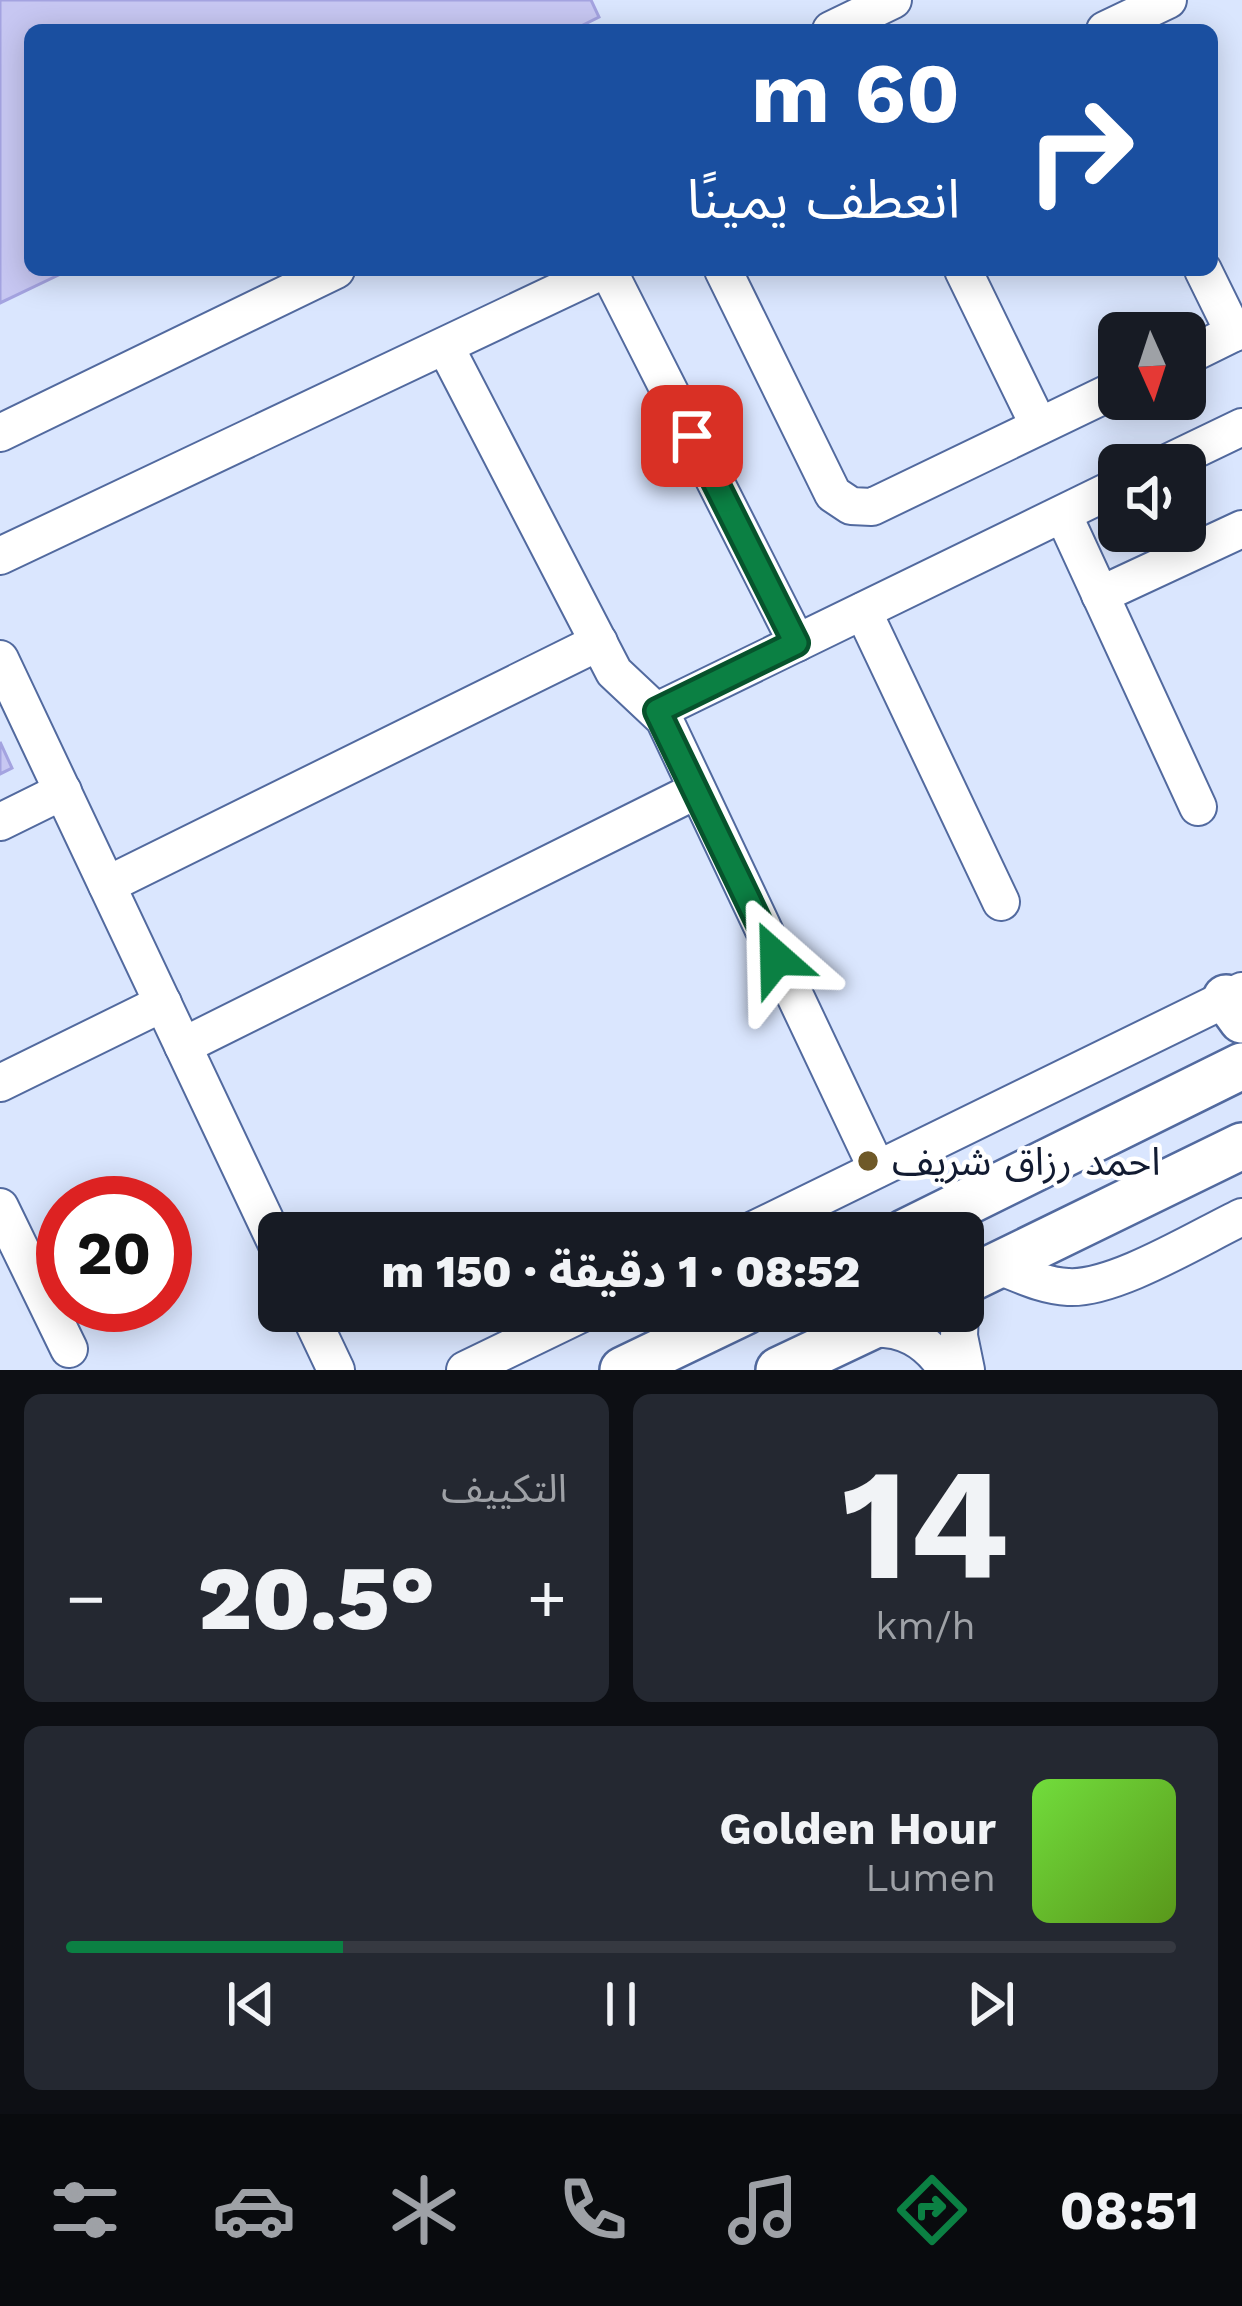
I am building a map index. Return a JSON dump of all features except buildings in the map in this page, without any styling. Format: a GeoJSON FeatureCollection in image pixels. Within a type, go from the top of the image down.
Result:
{"type":"FeatureCollection","features":[{"type":"Feature","properties":{"kind":"main road"},"geometry":{"type":"LineString","coordinates":[[947,1212],[1242,1066]]}},
{"type":"Feature","properties":{"kind":"main road"},"geometry":{"type":"LineString","coordinates":[[984,1280],[1242,1146]]}},
{"type":"Feature","properties":{"kind":"main road"},"geometry":{"type":"LineString","coordinates":[[623,1370],[690,1332]]}},
{"type":"Feature","properties":{"kind":"main road"},"geometry":{"type":"LineString","coordinates":[[778,1370],[859,1332]]}},
{"type":"Feature","properties":{"kind":"street"},"geometry":{"type":"LineString","coordinates":[[843,24],[893,0]]}},
{"type":"Feature","properties":{"kind":"street"},"geometry":{"type":"LineString","coordinates":[[1118,24],[1168,0]]}},
{"type":"Feature","properties":{"kind":"street"},"geometry":{"type":"LineString","coordinates":[[0,433],[324,276]]}},
{"type":"Feature","properties":{"kind":"street"},"geometry":{"type":"LineString","coordinates":[[0,556],[593,276]]}},
{"type":"Feature","properties":{"kind":"street"},"geometry":{"type":"LineString","coordinates":[[609,276],[796,643]]}},
{"type":"Feature","properties":{"kind":"street"},"geometry":{"type":"LineString","coordinates":[[726,276],[833,494],[850,506],[872,507],[1098,398]]}},
{"type":"Feature","properties":{"kind":"street"},"geometry":{"type":"LineString","coordinates":[[966,276],[1040,427]]}},
{"type":"Feature","properties":{"kind":"street"},"geometry":{"type":"LineString","coordinates":[[1206,276],[1238,331],[1206,346]]}},
{"type":"Feature","properties":{"kind":"street"},"geometry":{"type":"LineString","coordinates":[[445,346],[622,683],[657,711],[877,1169]]}},
{"type":"Feature","properties":{"kind":"street"},"geometry":{"type":"LineString","coordinates":[[1206,444],[1242,427]]}},
{"type":"Feature","properties":{"kind":"street"},"geometry":{"type":"LineString","coordinates":[[657,711],[1098,496]]}},
{"type":"Feature","properties":{"kind":"street"},"geometry":{"type":"LineString","coordinates":[[1063,514],[1198,807]]}},
{"type":"Feature","properties":{"kind":"street"},"geometry":{"type":"LineString","coordinates":[[1100,595],[1242,529]]}},
{"type":"Feature","properties":{"kind":"street"},"geometry":{"type":"LineString","coordinates":[[863,611],[1000,902]]}},
{"type":"Feature","properties":{"kind":"street"},"geometry":{"type":"LineString","coordinates":[[107,885],[599,642]]}},
{"type":"Feature","properties":{"kind":"street"},"geometry":{"type":"LineString","coordinates":[[0,659],[262,1212]]}},
{"type":"Feature","properties":{"kind":"street"},"geometry":{"type":"LineString","coordinates":[[183,1046],[697,790]]}},
{"type":"Feature","properties":{"kind":"street"},"geometry":{"type":"LineString","coordinates":[[0,822],[63,791]]}},
{"type":"Feature","properties":{"kind":"street"},"geometry":{"type":"LineString","coordinates":[[0,1083],[163,1003]]}},
{"type":"Feature","properties":{"kind":"street"},"geometry":{"type":"LineString","coordinates":[[790,1212],[1237,1003]]}},
{"type":"Feature","properties":{"kind":"street"},"geometry":{"type":"LineString","coordinates":[[0,1207],[69,1349]]}},
{"type":"Feature","properties":{"kind":"street"},"geometry":{"type":"LineString","coordinates":[[984,1287],[1083,1288],[1242,1217]]}},
{"type":"Feature","properties":{"kind":"street"},"geometry":{"type":"LineString","coordinates":[[318,1332],[336,1370]]}},
{"type":"Feature","properties":{"kind":"street"},"geometry":{"type":"LineString","coordinates":[[465,1370],[543,1332]]}},
{"type":"Feature","properties":{"kind":"street"},"geometry":{"type":"LineString","coordinates":[[906,1332],[934,1351],[947,1370]]}},
{"type":"Feature","properties":{"kind":"street"},"geometry":{"type":"LineString","coordinates":[[960,1332],[966,1370]]}},
{"type":"Feature","properties":{"kind":"place","name":"احمد رزاق شريف"},"geometry":{"type":"Point","coordinates":[868,1161]}},
{"type":"Feature","properties":{"kind":"route"},"geometry":{"type":"LineString","coordinates":[[692,436],[796,643],[657,711],[776,958]]}}]}
